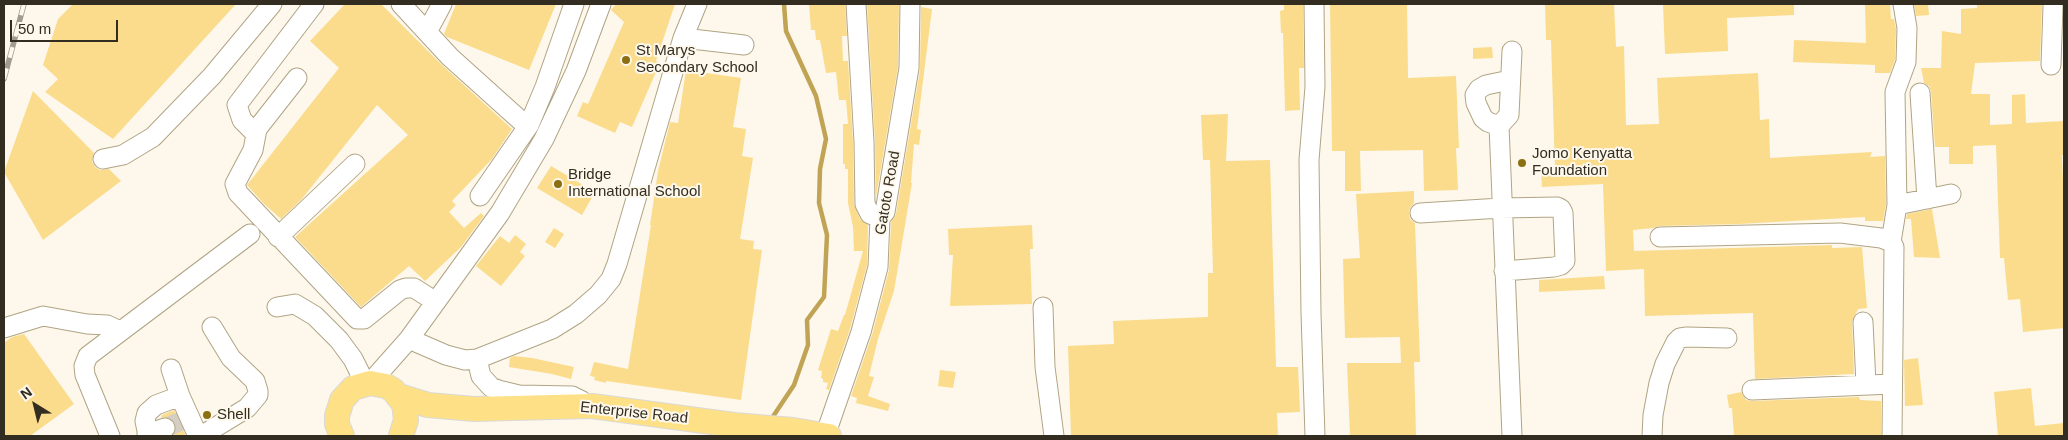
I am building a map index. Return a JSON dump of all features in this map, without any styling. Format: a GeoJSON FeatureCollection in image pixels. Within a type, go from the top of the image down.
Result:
{"type":"FeatureCollection","features":[{"type":"Feature","properties":{"kind":"main road","name":"Enterprise Road"},"geometry":{"type":"LineString","coordinates":[[366,384],[386,386],[399,396],[428,405],[474,409],[592,406],[734,425],[793,430],[825,436]]}},
{"type":"Feature","properties":{"kind":"main road"},"geometry":{"type":"LineString","coordinates":[[320,436],[339,426],[338,408],[347,393],[366,384]]}},
{"type":"Feature","properties":{"kind":"main road"},"geometry":{"type":"LineString","coordinates":[[399,396],[406,412],[406,420],[401,436]]}},
{"type":"Feature","properties":{"kind":"main road","name":"Enterprise Road"},"geometry":{"type":"LineString","coordinates":[[401,436],[431,419],[474,409]]}},
{"type":"Feature","properties":{"kind":"street"},"geometry":{"type":"LineString","coordinates":[[103,159],[124,155],[152,136],[212,76],[272,4]]}},
{"type":"Feature","properties":{"kind":"street"},"geometry":{"type":"LineString","coordinates":[[256,133],[242,120],[237,104],[314,4]]}},
{"type":"Feature","properties":{"kind":"street"},"geometry":{"type":"LineString","coordinates":[[401,4],[450,57],[520,120],[529,125]]}},
{"type":"Feature","properties":{"kind":"street"},"geometry":{"type":"LineString","coordinates":[[427,32],[442,4]]}},
{"type":"Feature","properties":{"kind":"street"},"geometry":{"type":"LineString","coordinates":[[480,196],[529,125],[545,87],[574,4]]}},
{"type":"Feature","properties":{"kind":"street"},"geometry":{"type":"LineString","coordinates":[[277,307],[295,304],[316,316],[339,340],[353,359],[366,384],[409,339],[500,213],[544,139],[576,71],[601,4]]}},
{"type":"Feature","properties":{"kind":"street"},"geometry":{"type":"LineString","coordinates":[[409,339],[446,355],[465,360],[477,359],[552,329],[576,314],[598,295],[611,279],[683,38],[697,4]]}},
{"type":"Feature","properties":{"kind":"street"},"geometry":{"type":"LineString","coordinates":[[856,4],[864,142],[865,204],[870,214],[880,218]]}},
{"type":"Feature","properties":{"kind":"street","name":"Gatoto Road"},"geometry":{"type":"LineString","coordinates":[[825,436],[861,332],[878,268],[880,218],[885,212],[909,68],[910,4]]}},
{"type":"Feature","properties":{"kind":"street"},"geometry":{"type":"LineString","coordinates":[[1314,4],[1315,87],[1309,160],[1315,436]]}},
{"type":"Feature","properties":{"kind":"street"},"geometry":{"type":"LineString","coordinates":[[1891,242],[1897,205],[1895,92],[1906,62],[1907,28],[1903,4]]}},
{"type":"Feature","properties":{"kind":"street"},"geometry":{"type":"LineString","coordinates":[[2051,65],[2057,5]]}},
{"type":"Feature","properties":{"kind":"street"},"geometry":{"type":"LineString","coordinates":[[683,38],[744,45]]}},
{"type":"Feature","properties":{"kind":"street"},"geometry":{"type":"LineString","coordinates":[[1512,51],[1509,115],[1499,126],[1512,436]]}},
{"type":"Feature","properties":{"kind":"street"},"geometry":{"type":"LineString","coordinates":[[297,78],[256,133],[254,150],[235,184],[236,188],[244,200],[357,320],[364,319],[400,290],[406,288],[414,288],[436,302]]}},
{"type":"Feature","properties":{"kind":"street"},"geometry":{"type":"LineString","coordinates":[[1499,126],[1483,118],[1476,103],[1475,95],[1479,89],[1486,85],[1510,80]]}},
{"type":"Feature","properties":{"kind":"street"},"geometry":{"type":"LineString","coordinates":[[1920,93],[1927,199]]}},
{"type":"Feature","properties":{"kind":"street"},"geometry":{"type":"LineString","coordinates":[[278,237],[355,164]]}},
{"type":"Feature","properties":{"kind":"street"},"geometry":{"type":"LineString","coordinates":[[1897,205],[1951,194]]}},
{"type":"Feature","properties":{"kind":"street"},"geometry":{"type":"LineString","coordinates":[[1420,213],[1557,206],[1561,209],[1563,213],[1566,257],[1562,265],[1504,271]]}},
{"type":"Feature","properties":{"kind":"street"},"geometry":{"type":"LineString","coordinates":[[1660,237],[1840,233],[1882,238],[1891,242],[1894,247],[1892,436]]}},
{"type":"Feature","properties":{"kind":"street"},"geometry":{"type":"LineString","coordinates":[[110,436],[85,375],[84,366],[88,356],[250,234]]}},
{"type":"Feature","properties":{"kind":"street"},"geometry":{"type":"LineString","coordinates":[[1043,307],[1045,367],[1054,436]]}},
{"type":"Feature","properties":{"kind":"street"},"geometry":{"type":"LineString","coordinates":[[4,328],[44,316],[87,324],[107,325],[120,331]]}},
{"type":"Feature","properties":{"kind":"street"},"geometry":{"type":"LineString","coordinates":[[1863,322],[1866,384]]}},
{"type":"Feature","properties":{"kind":"street"},"geometry":{"type":"LineString","coordinates":[[180,396],[156,405],[147,413],[145,421],[199,436],[246,408],[258,395],[255,381],[231,358],[212,327]]}},
{"type":"Feature","properties":{"kind":"street"},"geometry":{"type":"LineString","coordinates":[[1652,436],[1653,415],[1659,383],[1665,364],[1676,342],[1680,338],[1687,337],[1727,338]]}},
{"type":"Feature","properties":{"kind":"street"},"geometry":{"type":"LineString","coordinates":[[477,359],[481,376],[491,387],[498,390],[520,395],[572,396],[592,406]]}},
{"type":"Feature","properties":{"kind":"street"},"geometry":{"type":"LineString","coordinates":[[166,427],[180,396],[171,369]]}},
{"type":"Feature","properties":{"kind":"street"},"geometry":{"type":"LineString","coordinates":[[1752,390],[1892,384]]}},
{"type":"Feature","properties":{"kind":"building"},"geometry":{"type":"Polygon","coordinates":[[[73,4],[236,4],[113,139],[45,92],[58,79],[43,65],[58,19],[73,4]]]}},
{"type":"Feature","properties":{"kind":"building"},"geometry":{"type":"Polygon","coordinates":[[[345,4],[381,4],[442,65],[512,129],[492,159],[452,201],[456,205],[449,212],[464,228],[481,213],[484,216],[461,247],[425,281],[409,266],[361,307],[295,237],[408,135],[377,105],[301,200],[281,219],[247,185],[339,68],[310,41],[345,4]]]}},
{"type":"Feature","properties":{"kind":"building"},"geometry":{"type":"Polygon","coordinates":[[[456,4],[556,4],[529,70],[447,37],[444,34],[456,4]]]}},
{"type":"Feature","properties":{"kind":"building"},"geometry":{"type":"Polygon","coordinates":[[[616,4],[675,4],[656,61],[660,63],[632,127],[620,122],[615,133],[577,116],[583,102],[588,104],[624,22],[611,10],[616,4]]]}},
{"type":"Feature","properties":{"kind":"building"},"geometry":{"type":"Polygon","coordinates":[[[809,4],[845,4],[847,36],[842,36],[843,61],[848,61],[853,142],[854,204],[860,219],[868,225],[867,265],[850,329],[829,390],[826,389],[828,383],[823,382],[821,378],[822,371],[818,370],[831,329],[838,331],[845,315],[863,251],[854,251],[853,227],[848,203],[848,169],[845,169],[845,164],[843,164],[843,124],[848,124],[846,100],[839,100],[836,72],[826,73],[820,40],[816,40],[815,30],[811,30],[809,4]]]}},
{"type":"Feature","properties":{"kind":"building"},"geometry":{"type":"Polygon","coordinates":[[[867,4],[899,4],[898,67],[876,197],[875,141],[867,4]]]}},
{"type":"Feature","properties":{"kind":"building"},"geometry":{"type":"Polygon","coordinates":[[[1284,4],[1303,4],[1304,68],[1299,68],[1300,110],[1285,111],[1283,33],[1281,33],[1280,11],[1284,10],[1284,4]]]}},
{"type":"Feature","properties":{"kind":"building"},"geometry":{"type":"Polygon","coordinates":[[[1330,4],[1407,4],[1408,78],[1456,76],[1459,148],[1456,148],[1458,190],[1424,191],[1423,150],[1360,151],[1361,191],[1345,191],[1345,151],[1332,151],[1330,4]]]}},
{"type":"Feature","properties":{"kind":"building"},"geometry":{"type":"Polygon","coordinates":[[[1545,4],[1614,4],[1616,47],[1624,46],[1626,125],[1659,124],[1657,78],[1758,73],[1760,120],[1769,119],[1770,158],[1872,152],[1870,157],[1885,156],[1886,204],[1883,221],[1865,221],[1865,217],[1660,226],[1633,230],[1634,251],[1832,245],[1832,248],[1862,247],[1867,308],[1858,309],[1852,322],[1854,374],[1755,379],[1753,313],[1645,316],[1644,269],[1606,271],[1603,184],[1542,187],[1541,171],[1555,170],[1551,40],[1546,40],[1545,4]]]}},
{"type":"Feature","properties":{"kind":"building"},"geometry":{"type":"Polygon","coordinates":[[[1663,4],[1794,4],[1794,15],[1727,18],[1728,51],[1665,54],[1663,4]]]}},
{"type":"Feature","properties":{"kind":"building"},"geometry":{"type":"Polygon","coordinates":[[[1865,4],[1890,4],[1891,19],[1894,19],[1896,29],[1895,60],[1890,73],[1875,73],[1875,65],[1793,62],[1794,40],[1866,43],[1865,4]]]}},
{"type":"Feature","properties":{"kind":"building"},"geometry":{"type":"Polygon","coordinates":[[[1914,4],[1928,4],[1929,15],[1916,16],[1914,4]]]}},
{"type":"Feature","properties":{"kind":"building"},"geometry":{"type":"Polygon","coordinates":[[[1977,4],[2042,4],[2040,61],[1975,63],[1971,94],[1990,94],[1990,125],[2012,124],[2012,95],[2025,94],[2026,123],[2064,121],[2064,155],[2062,155],[2064,328],[2023,332],[2020,299],[2008,300],[2004,258],[2000,258],[1996,145],[1973,146],[1973,164],[1949,164],[1949,147],[1935,147],[1931,92],[1929,86],[1924,83],[1921,68],[1941,68],[1942,31],[1961,34],[1961,9],[1977,8],[1977,4]]]}},
{"type":"Feature","properties":{"kind":"building"},"geometry":{"type":"Polygon","coordinates":[[[921,7],[932,9],[917,129],[921,130],[919,145],[914,144],[912,183],[894,291],[878,339],[869,376],[874,377],[868,396],[890,404],[888,411],[856,403],[857,398],[851,396],[872,335],[889,270],[891,222],[896,214],[920,70],[921,7]]]}},
{"type":"Feature","properties":{"kind":"building"},"geometry":{"type":"Polygon","coordinates":[[[1492,47],[1493,58],[1473,59],[1473,48],[1492,47]]]}},
{"type":"Feature","properties":{"kind":"building"},"geometry":{"type":"Polygon","coordinates":[[[686,70],[741,78],[733,127],[746,129],[742,156],[753,158],[740,239],[754,241],[753,249],[762,250],[741,400],[606,381],[606,383],[594,380],[595,377],[590,376],[594,362],[628,369],[658,171],[670,122],[678,123],[686,70]]]}},
{"type":"Feature","properties":{"kind":"building"},"geometry":{"type":"Polygon","coordinates":[[[33,91],[94,153],[92,161],[95,167],[100,170],[109,169],[121,181],[43,240],[4,172],[33,91]]]}},
{"type":"Feature","properties":{"kind":"building"},"geometry":{"type":"Polygon","coordinates":[[[1228,114],[1226,161],[1270,160],[1276,367],[1298,367],[1300,412],[1277,413],[1278,436],[1071,436],[1068,346],[1114,344],[1113,321],[1208,317],[1208,273],[1213,273],[1210,160],[1203,160],[1201,115],[1228,114]]]}},
{"type":"Feature","properties":{"kind":"building"},"geometry":{"type":"Polygon","coordinates":[[[551,166],[595,192],[582,215],[537,188],[551,166]]]}},
{"type":"Feature","properties":{"kind":"building"},"geometry":{"type":"Polygon","coordinates":[[[1414,191],[1414,203],[1409,213],[1410,219],[1415,223],[1420,362],[1414,362],[1416,436],[1350,436],[1347,363],[1401,363],[1400,337],[1345,338],[1343,259],[1360,258],[1356,194],[1414,191]]]}},
{"type":"Feature","properties":{"kind":"building"},"geometry":{"type":"Polygon","coordinates":[[[1932,209],[1940,258],[1914,257],[1911,219],[1906,219],[1907,214],[1932,209]]]}},
{"type":"Feature","properties":{"kind":"building"},"geometry":{"type":"Polygon","coordinates":[[[1032,225],[1033,249],[1030,249],[1032,304],[950,306],[953,255],[949,255],[948,229],[1032,225]]]}},
{"type":"Feature","properties":{"kind":"building"},"geometry":{"type":"Polygon","coordinates":[[[554,228],[564,234],[555,248],[545,242],[554,228]]]}},
{"type":"Feature","properties":{"kind":"building"},"geometry":{"type":"Polygon","coordinates":[[[515,235],[526,244],[520,252],[525,256],[501,286],[476,266],[500,236],[509,243],[515,235]]]}},
{"type":"Feature","properties":{"kind":"building"},"geometry":{"type":"Polygon","coordinates":[[[1604,276],[1605,289],[1539,292],[1539,280],[1604,276]]]}},
{"type":"Feature","properties":{"kind":"building"},"geometry":{"type":"Polygon","coordinates":[[[24,334],[74,404],[30,436],[4,436],[4,343],[12,337],[24,334]]]}},
{"type":"Feature","properties":{"kind":"building"},"geometry":{"type":"Polygon","coordinates":[[[514,356],[574,367],[571,379],[509,367],[510,358],[514,356]]]}},
{"type":"Feature","properties":{"kind":"building"},"geometry":{"type":"Polygon","coordinates":[[[1918,358],[1923,405],[1905,406],[1904,360],[1918,358]]]}},
{"type":"Feature","properties":{"kind":"building"},"geometry":{"type":"Polygon","coordinates":[[[940,370],[956,372],[953,388],[938,386],[940,370]]]}},
{"type":"Feature","properties":{"kind":"building"},"geometry":{"type":"Polygon","coordinates":[[[2031,388],[2035,426],[2064,423],[2064,436],[1998,436],[1994,392],[2031,388]]]}},
{"type":"Feature","properties":{"kind":"building"},"geometry":{"type":"Polygon","coordinates":[[[1741,392],[1746,400],[1752,401],[1859,397],[1860,400],[1881,401],[1881,436],[1734,436],[1732,408],[1729,408],[1727,395],[1741,392]]]}},
{"type":"Feature","properties":{"kind":"building"},"geometry":{"type":"Polygon","coordinates":[[[174,410],[186,436],[172,436],[176,431],[175,424],[168,417],[161,418],[162,415],[174,410]]]}},
{"type":"Feature","properties":{"kind":"waterway"},"geometry":{"type":"LineString","coordinates":[[770,421],[794,385],[808,345],[807,320],[824,297],[827,235],[819,203],[820,169],[826,139],[816,96],[786,31],[784,4]]}},
{"type":"Feature","properties":{"kind":"tunnel"},"geometry":{"type":"LineString","coordinates":[[165,428],[181,421]]}},
{"type":"Feature","properties":{"kind":"railway"},"geometry":{"type":"LineString","coordinates":[[4,79],[24,4]]}},
{"type":"Feature","properties":{"kind":"place","name":"St Marys Secondary School"},"geometry":{"type":"Point","coordinates":[626,60]}},
{"type":"Feature","properties":{"kind":"place","name":"Jomo Kenyatta Foundation"},"geometry":{"type":"Point","coordinates":[1522,163]}},
{"type":"Feature","properties":{"kind":"place","name":"Bridge International School"},"geometry":{"type":"Point","coordinates":[558,184]}},
{"type":"Feature","properties":{"kind":"place","name":"Shell"},"geometry":{"type":"Point","coordinates":[207,415]}}]}
